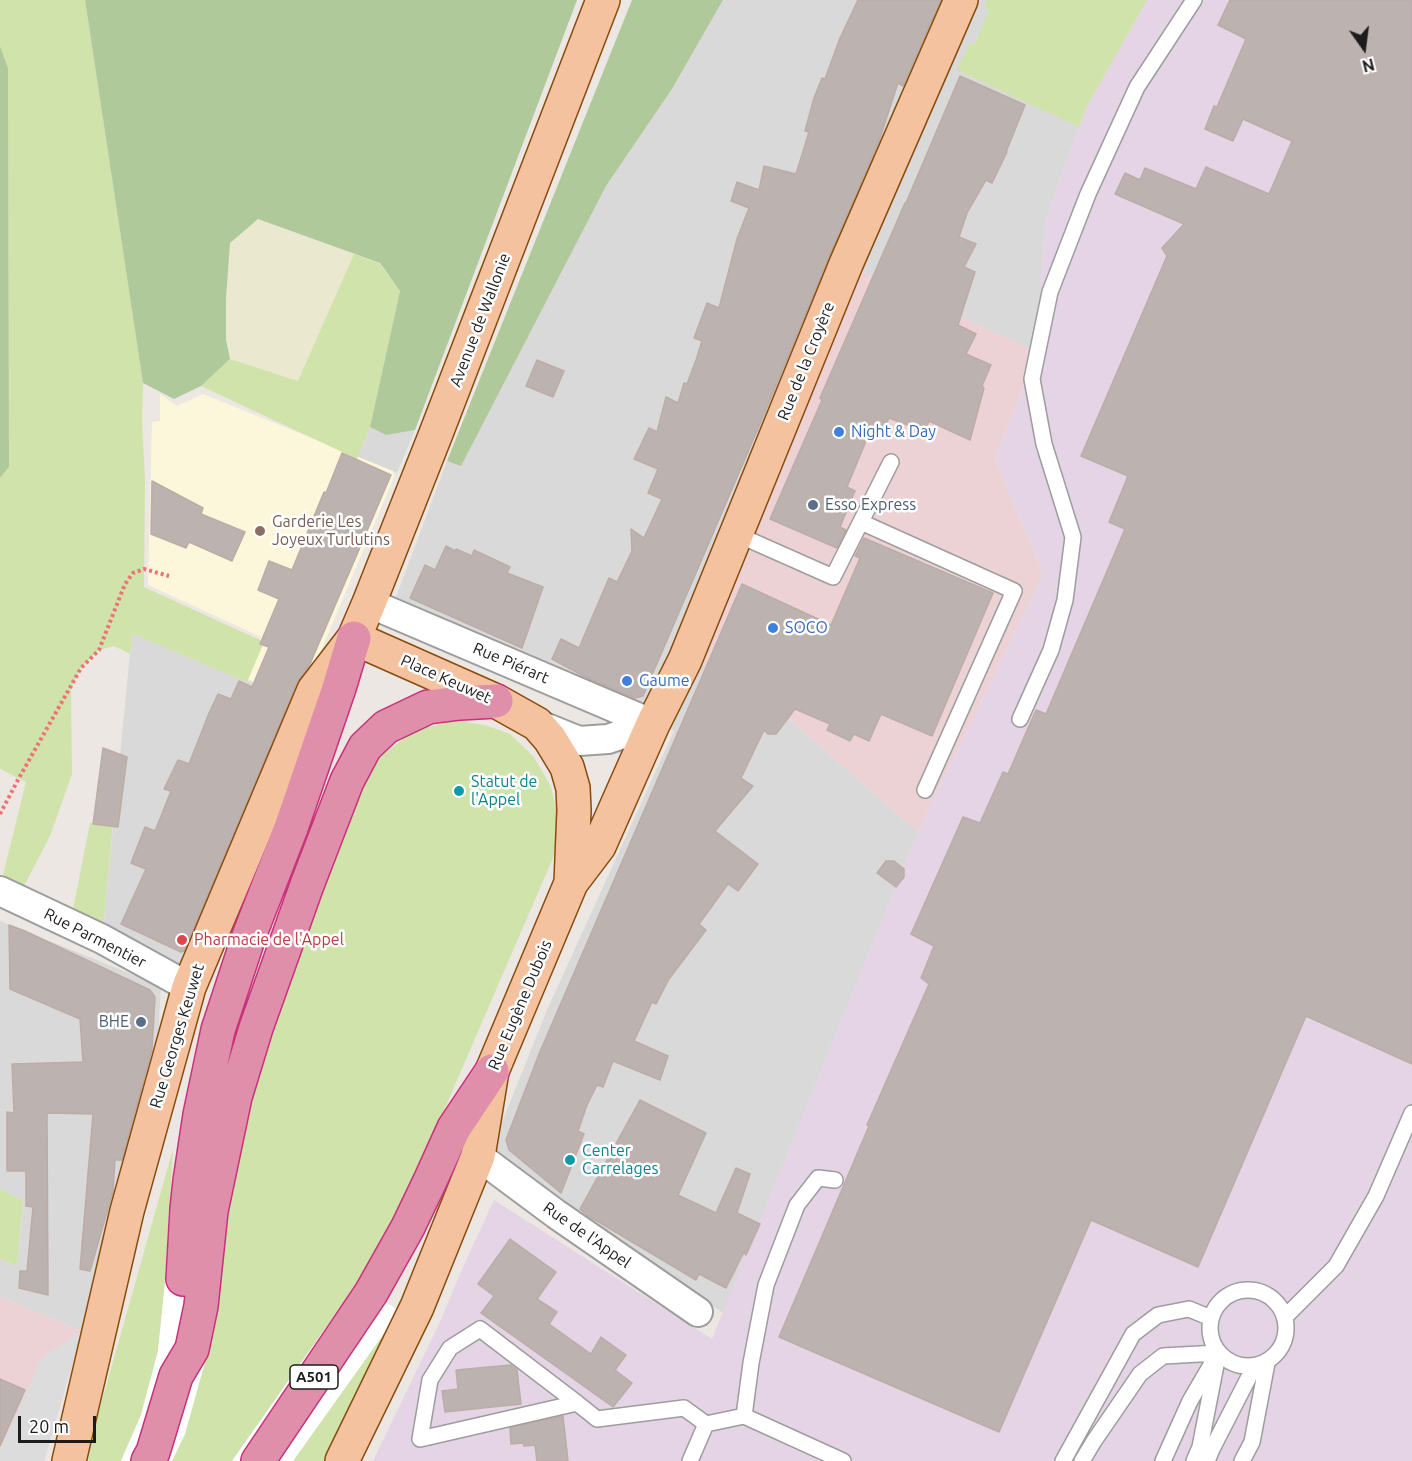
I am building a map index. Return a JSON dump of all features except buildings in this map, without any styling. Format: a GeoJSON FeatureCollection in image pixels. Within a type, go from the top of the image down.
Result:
{"type":"FeatureCollection","features":[{"type":"Feature","properties":{"kind":"highway"},"geometry":{"type":"LineString","coordinates":[[199,1210],[200,1115],[218,1030],[249,936],[291,828],[354,638]]}},
{"type":"Feature","properties":{"kind":"highway"},"geometry":{"type":"LineString","coordinates":[[148,1461],[153,1452],[176,1376],[176,1346],[199,1210],[256,1028],[347,781],[365,747],[386,727],[428,706],[496,701]]}},
{"type":"Feature","properties":{"kind":"highway","name":"A501"},"geometry":{"type":"LineString","coordinates":[[258,1461],[371,1293],[408,1227],[454,1128],[492,1071]]}},
{"type":"Feature","properties":{"kind":"main road","name":"Avenue de Wallonie"},"geometry":{"type":"LineString","coordinates":[[354,638],[435,436],[603,0]]}},
{"type":"Feature","properties":{"kind":"main road","name":"Rue de la Croyère"},"geometry":{"type":"LineString","coordinates":[[653,723],[685,660],[846,264],[961,0]]}},
{"type":"Feature","properties":{"kind":"main road","name":"Place Keuwet"},"geometry":{"type":"LineString","coordinates":[[354,638],[496,701],[537,724],[550,739],[567,767],[573,788],[571,883]]}},
{"type":"Feature","properties":{"kind":"main road","name":"Rue Georges Keuwet"},"geometry":{"type":"LineString","coordinates":[[69,1461],[127,1211],[189,987],[314,690],[354,638]]}},
{"type":"Feature","properties":{"kind":"main road","name":"Rue Eugène Dubois"},"geometry":{"type":"LineString","coordinates":[[342,1461],[417,1307],[477,1156],[492,1071],[571,883],[599,846],[653,723]]}},
{"type":"Feature","properties":{"kind":"street","name":"Rue Piérart"},"geometry":{"type":"LineString","coordinates":[[369,603],[653,723]]}},
{"type":"Feature","properties":{"kind":"street","name":"Place Keuwet"},"geometry":{"type":"LineString","coordinates":[[537,724],[579,741],[608,739],[653,723]]}},
{"type":"Feature","properties":{"kind":"street","name":"Rue Parmentier"},"geometry":{"type":"LineString","coordinates":[[0,891],[102,939],[189,987]]}},
{"type":"Feature","properties":{"kind":"street","name":"Rue de l'Appel"},"geometry":{"type":"LineString","coordinates":[[477,1156],[556,1214],[698,1312]]}},
{"type":"Feature","properties":{"kind":"lane"},"geometry":{"type":"LineString","coordinates":[[1020,719],[1051,650],[1065,600],[1073,537],[1044,444],[1032,379],[1050,292],[1088,194],[1137,87],[1194,0]]}},
{"type":"Feature","properties":{"kind":"lane"},"geometry":{"type":"LineString","coordinates":[[736,534],[833,577],[891,462]]}},
{"type":"Feature","properties":{"kind":"lane"},"geometry":{"type":"LineString","coordinates":[[861,522],[1014,591],[925,790]]}},
{"type":"Feature","properties":{"kind":"lane"},"geometry":{"type":"LineString","coordinates":[[1286,1317],[1336,1266],[1376,1196],[1412,1113]]}},
{"type":"Feature","properties":{"kind":"lane"},"geometry":{"type":"LineString","coordinates":[[744,1416],[751,1363],[766,1285],[796,1205],[819,1178],[835,1180]]}},
{"type":"Feature","properties":{"kind":"lane"},"geometry":{"type":"LineString","coordinates":[[1207,1461],[1261,1365],[1278,1354],[1285,1343],[1286,1317],[1279,1305],[1270,1296],[1259,1291],[1235,1292],[1224,1298],[1216,1307],[1211,1318],[1212,1342],[1218,1353],[1228,1362],[1241,1366],[1261,1365]]}},
{"type":"Feature","properties":{"kind":"lane"},"geometry":{"type":"LineString","coordinates":[[1063,1461],[1133,1334],[1158,1315],[1189,1309],[1211,1318]]}},
{"type":"Feature","properties":{"kind":"lane"},"geometry":{"type":"LineString","coordinates":[[577,1403],[420,1439],[430,1380],[450,1348],[480,1329],[577,1403],[597,1419],[684,1408],[706,1424],[744,1416],[843,1461]]}},
{"type":"Feature","properties":{"kind":"lane"},"geometry":{"type":"LineString","coordinates":[[1082,1461],[1140,1374],[1163,1356],[1218,1353]]}},
{"type":"Feature","properties":{"kind":"lane"},"geometry":{"type":"LineString","coordinates":[[1163,1461],[1190,1401],[1218,1353]]}},
{"type":"Feature","properties":{"kind":"lane"},"geometry":{"type":"LineString","coordinates":[[1194,1461],[1200,1447],[1218,1353]]}},
{"type":"Feature","properties":{"kind":"lane"},"geometry":{"type":"LineString","coordinates":[[1242,1461],[1252,1442],[1261,1365]]}},
{"type":"Feature","properties":{"kind":"lane"},"geometry":{"type":"LineString","coordinates":[[690,1461],[706,1424]]}},
{"type":"Feature","properties":{"kind":"path"},"geometry":{"type":"LineString","coordinates":[[0,814],[81,668],[99,650],[125,584],[133,573],[144,569],[169,576]]}},
{"type":"Feature","properties":{"kind":"shaded area"},"geometry":{"type":"Polygon","coordinates":[[[723,0],[1147,0],[1086,108],[1045,222],[1037,352],[846,264],[700,662],[747,682],[918,832],[723,1313],[565,1205],[492,1147],[547,1010],[674,731],[396,597],[447,461],[461,465],[606,186],[672,89],[723,0]]]}},
{"type":"Feature","properties":{"kind":"shaded area"},"geometry":{"type":"Polygon","coordinates":[[[1147,0],[1412,0],[1412,1461],[373,1461],[439,1324],[494,1200],[712,1339],[918,832],[1043,574],[995,458],[1037,352],[1045,222],[1086,108],[1147,0]]]}},
{"type":"Feature","properties":{"kind":"shaded area"},"geometry":{"type":"Polygon","coordinates":[[[258,219],[354,254],[298,381],[230,359],[226,340],[226,298],[230,242],[258,219]]]}},
{"type":"Feature","properties":{"kind":"shaded area"},"geometry":{"type":"Polygon","coordinates":[[[846,264],[1037,352],[995,458],[1043,574],[918,832],[747,682],[699,662],[846,264]]]}},
{"type":"Feature","properties":{"kind":"shaded area","name":"Garderie Les Joyeux Turlutins"},"geometry":{"type":"Polygon","coordinates":[[[160,394],[177,406],[203,394],[393,471],[394,477],[300,701],[245,678],[261,637],[148,585],[152,422],[160,421],[160,394]]]}},
{"type":"Feature","properties":{"kind":"shaded area"},"geometry":{"type":"Polygon","coordinates":[[[370,427],[386,435],[415,430],[397,473],[357,459],[370,427]]]}},
{"type":"Feature","properties":{"kind":"shaded area"},"geometry":{"type":"Polygon","coordinates":[[[132,633],[290,698],[300,705],[185,966],[102,939],[132,633]]]}},
{"type":"Feature","properties":{"kind":"shaded area"},"geometry":{"type":"Polygon","coordinates":[[[0,921],[161,986],[157,1057],[82,1331],[0,1297],[0,1259],[17,1266],[23,1201],[0,1189],[0,921]]]}},
{"type":"Feature","properties":{"kind":"shaded area"},"geometry":{"type":"Polygon","coordinates":[[[0,1297],[82,1331],[44,1461],[0,1461],[0,1297]]]}},
{"type":"Feature","properties":{"kind":"shaded area"},"geometry":{"type":"Polygon","coordinates":[[[82,1331],[44,1461],[0,1461],[0,1450],[42,1357],[82,1331]]]}},
{"type":"Feature","properties":{"kind":"green space"},"geometry":{"type":"Polygon","coordinates":[[[0,0],[85,0],[143,383],[144,587],[264,642],[247,682],[133,634],[130,654],[114,646],[99,650],[81,668],[71,689],[72,774],[50,836],[17,899],[0,887],[26,782],[0,769],[0,478],[9,467],[8,68],[0,46],[0,0]]]}},
{"type":"Feature","properties":{"kind":"green space"},"geometry":{"type":"Polygon","coordinates":[[[85,0],[577,0],[415,430],[386,435],[370,427],[400,291],[380,263],[258,219],[230,243],[226,340],[230,359],[201,386],[174,399],[143,383],[85,0]]]}},
{"type":"Feature","properties":{"kind":"green space"},"geometry":{"type":"Polygon","coordinates":[[[632,0],[723,0],[672,89],[606,186],[461,466],[447,461],[632,0]]]}},
{"type":"Feature","properties":{"kind":"green space"},"geometry":{"type":"Polygon","coordinates":[[[987,0],[1147,0],[1086,108],[1079,127],[957,70],[970,43],[975,44],[989,10],[984,5],[987,0]]]}},
{"type":"Feature","properties":{"kind":"green space"},"geometry":{"type":"Polygon","coordinates":[[[0,46],[8,68],[9,467],[0,478],[0,46]]]}},
{"type":"Feature","properties":{"kind":"green space"},"geometry":{"type":"Polygon","coordinates":[[[354,254],[379,263],[400,291],[370,427],[357,459],[201,386],[230,359],[298,381],[354,254]]]}},
{"type":"Feature","properties":{"kind":"green space"},"geometry":{"type":"Polygon","coordinates":[[[454,720],[485,725],[510,734],[534,757],[551,787],[559,820],[553,858],[413,1182],[387,1234],[358,1282],[232,1461],[172,1461],[185,1434],[225,1212],[263,1040],[357,793],[378,758],[414,731],[454,720]]]}},
{"type":"Feature","properties":{"kind":"green space"},"geometry":{"type":"Polygon","coordinates":[[[90,823],[113,824],[102,939],[70,925],[90,823]]]}},
{"type":"Feature","properties":{"kind":"green space"},"geometry":{"type":"Polygon","coordinates":[[[173,1149],[165,1283],[158,1351],[141,1415],[121,1461],[88,1461],[96,1422],[173,1149]]]}},
{"type":"Feature","properties":{"kind":"green space"},"geometry":{"type":"Polygon","coordinates":[[[0,1189],[23,1201],[17,1266],[0,1259],[0,1189]]]}},
{"type":"Feature","properties":{"kind":"green space"},"geometry":{"type":"Polygon","coordinates":[[[400,1311],[327,1461],[293,1461],[400,1311]]]}},
{"type":"Feature","properties":{"kind":"pier"},"geometry":{"type":"Polygon","coordinates":[[[169,1208],[225,1212],[207,1355],[185,1434],[172,1461],[121,1461],[141,1415],[158,1351],[169,1208]]]}},
{"type":"Feature","properties":{"kind":"pier"},"geometry":{"type":"Polygon","coordinates":[[[358,1282],[400,1311],[293,1461],[232,1461],[358,1282]]]}},
{"type":"Feature","properties":{"kind":"place","name":"Night & Day"},"geometry":{"type":"Point","coordinates":[839,432]}},
{"type":"Feature","properties":{"kind":"place","name":"Esso Express"},"geometry":{"type":"Point","coordinates":[813,505]}},
{"type":"Feature","properties":{"kind":"place","name":"Garderie Les Joyeux Turlutins"},"geometry":{"type":"Point","coordinates":[260,531]}},
{"type":"Feature","properties":{"kind":"place","name":"SOCO"},"geometry":{"type":"Point","coordinates":[773,628]}},
{"type":"Feature","properties":{"kind":"place","name":"Gaume"},"geometry":{"type":"Point","coordinates":[627,681]}},
{"type":"Feature","properties":{"kind":"place","name":"Statut de l'Appel"},"geometry":{"type":"Point","coordinates":[459,791]}},
{"type":"Feature","properties":{"kind":"place","name":"Pharmacie de l'Appel"},"geometry":{"type":"Point","coordinates":[182,940]}},
{"type":"Feature","properties":{"kind":"place","name":"BHE"},"geometry":{"type":"Point","coordinates":[141,1022]}},
{"type":"Feature","properties":{"kind":"place","name":"Center Carrelages"},"geometry":{"type":"Point","coordinates":[570,1160]}}]}
